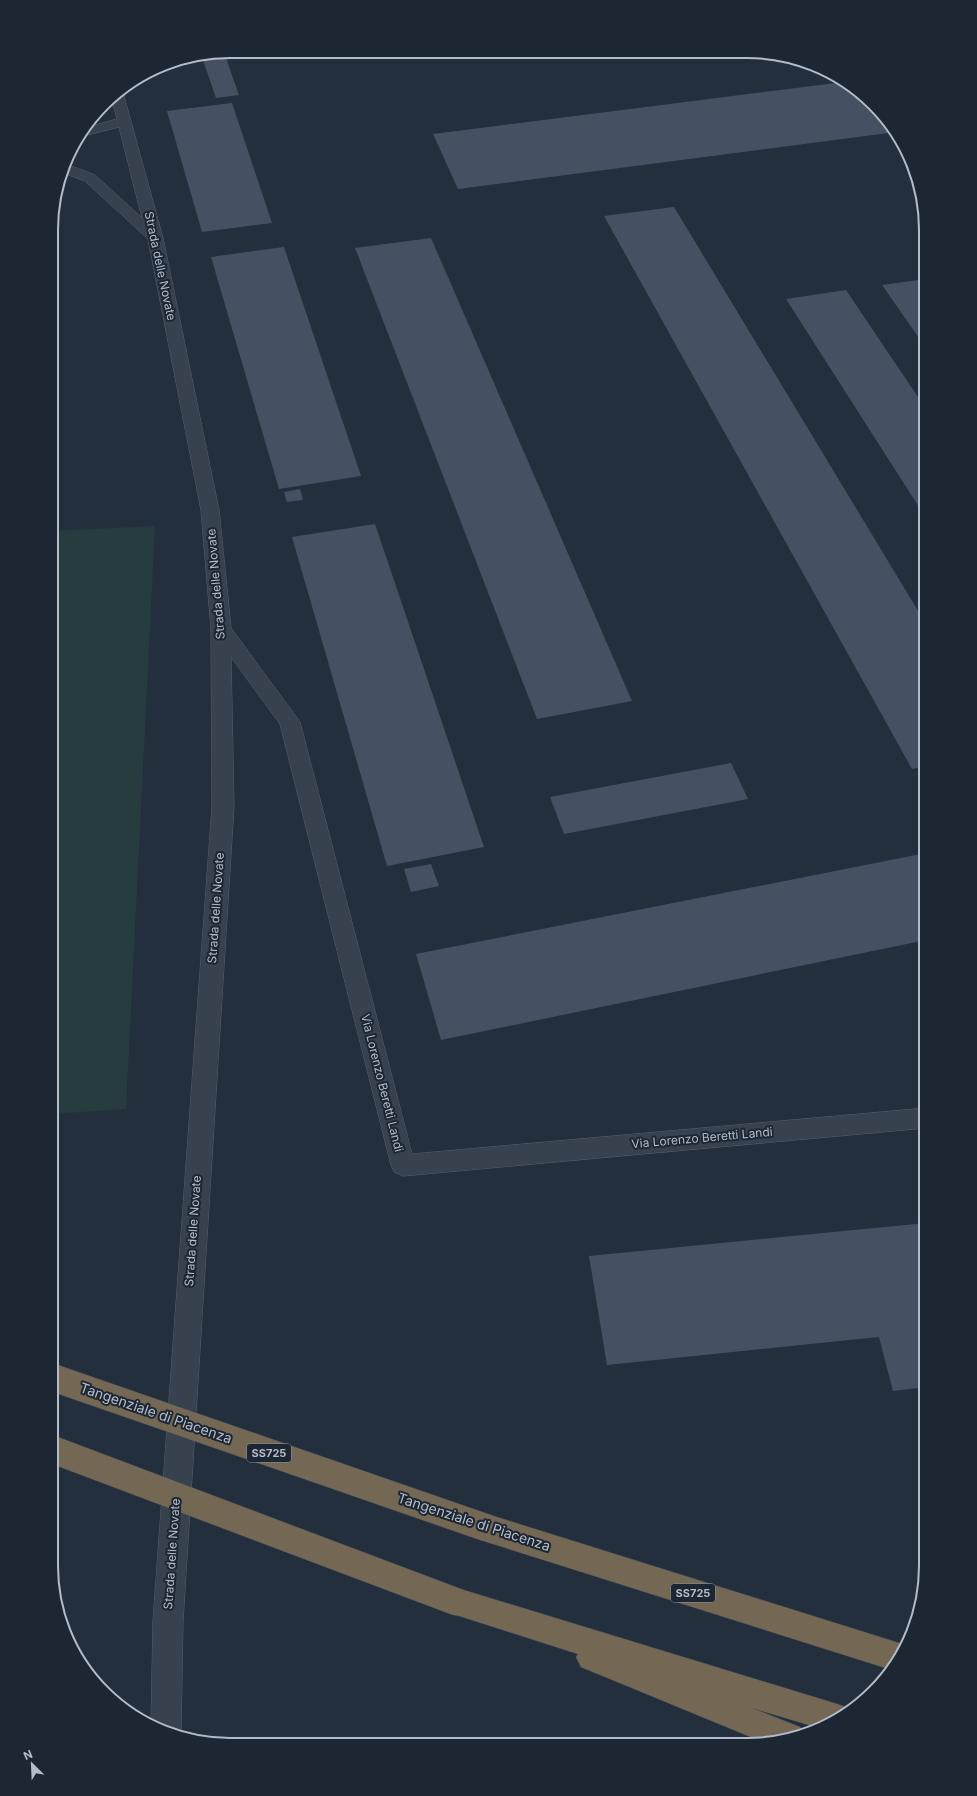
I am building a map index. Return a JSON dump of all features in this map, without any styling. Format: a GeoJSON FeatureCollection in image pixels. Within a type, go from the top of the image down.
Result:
{"type":"FeatureCollection","features":[{"type":"Feature","properties":{"kind":"highway","name":"Tangenziale di Piacenza"},"geometry":{"type":"LineString","coordinates":[[58,1379],[487,1528],[893,1656]]}},
{"type":"Feature","properties":{"kind":"highway"},"geometry":{"type":"LineString","coordinates":[[58,1452],[457,1602],[781,1735]]}},
{"type":"Feature","properties":{"kind":"highway"},"geometry":{"type":"LineString","coordinates":[[457,1602],[828,1717]]}},
{"type":"Feature","properties":{"kind":"street","name":"Strada delle Novate"},"geometry":{"type":"LineString","coordinates":[[119,99],[155,238],[210,510],[221,629],[223,806],[168,1621],[166,1726]]}},
{"type":"Feature","properties":{"kind":"street"},"geometry":{"type":"LineString","coordinates":[[97,122],[125,121]]}},
{"type":"Feature","properties":{"kind":"street"},"geometry":{"type":"LineString","coordinates":[[90,131],[125,121]]}},
{"type":"Feature","properties":{"kind":"street"},"geometry":{"type":"LineString","coordinates":[[69,170],[90,178],[155,238]]}},
{"type":"Feature","properties":{"kind":"street","name":"Via Lorenzo Beretti Landi"},"geometry":{"type":"LineString","coordinates":[[221,629],[290,722],[403,1165],[919,1119]]}},
{"type":"Feature","properties":{"kind":"green space"},"geometry":{"type":"Polygon","coordinates":[[[155,526],[126,1109],[58,1114],[58,531],[155,526]]]}},
{"type":"Feature","properties":{"kind":"building"},"geometry":{"type":"Polygon","coordinates":[[[226,58],[239,95],[216,98],[203,60],[226,58]]]}},
{"type":"Feature","properties":{"kind":"building"},"geometry":{"type":"Polygon","coordinates":[[[836,83],[869,108],[889,133],[458,189],[433,134],[836,83]]]}},
{"type":"Feature","properties":{"kind":"building"},"geometry":{"type":"Polygon","coordinates":[[[232,103],[272,223],[202,232],[167,111],[232,103]]]}},
{"type":"Feature","properties":{"kind":"building"},"geometry":{"type":"Polygon","coordinates":[[[674,207],[919,612],[919,768],[912,769],[604,216],[674,207]]]}},
{"type":"Feature","properties":{"kind":"building"},"geometry":{"type":"Polygon","coordinates":[[[431,238],[632,701],[537,719],[355,248],[431,238]]]}},
{"type":"Feature","properties":{"kind":"building"},"geometry":{"type":"Polygon","coordinates":[[[284,247],[361,476],[279,489],[211,257],[284,247]]]}},
{"type":"Feature","properties":{"kind":"building"},"geometry":{"type":"Polygon","coordinates":[[[919,280],[919,338],[882,285],[919,280]]]}},
{"type":"Feature","properties":{"kind":"building"},"geometry":{"type":"Polygon","coordinates":[[[846,290],[919,399],[919,507],[786,299],[846,290]]]}},
{"type":"Feature","properties":{"kind":"building"},"geometry":{"type":"Polygon","coordinates":[[[300,489],[303,500],[287,502],[284,492],[300,489]]]}},
{"type":"Feature","properties":{"kind":"building"},"geometry":{"type":"Polygon","coordinates":[[[375,524],[484,847],[387,866],[292,537],[375,524]]]}},
{"type":"Feature","properties":{"kind":"building"},"geometry":{"type":"Polygon","coordinates":[[[731,763],[748,799],[564,834],[550,797],[731,763]]]}},
{"type":"Feature","properties":{"kind":"building"},"geometry":{"type":"Polygon","coordinates":[[[919,854],[919,941],[441,1040],[416,954],[919,854]]]}},
{"type":"Feature","properties":{"kind":"building"},"geometry":{"type":"Polygon","coordinates":[[[431,864],[439,886],[411,892],[404,869],[431,864]]]}},
{"type":"Feature","properties":{"kind":"building"},"geometry":{"type":"Polygon","coordinates":[[[919,1224],[919,1388],[893,1391],[879,1337],[607,1365],[589,1256],[919,1224]]]}}]}
